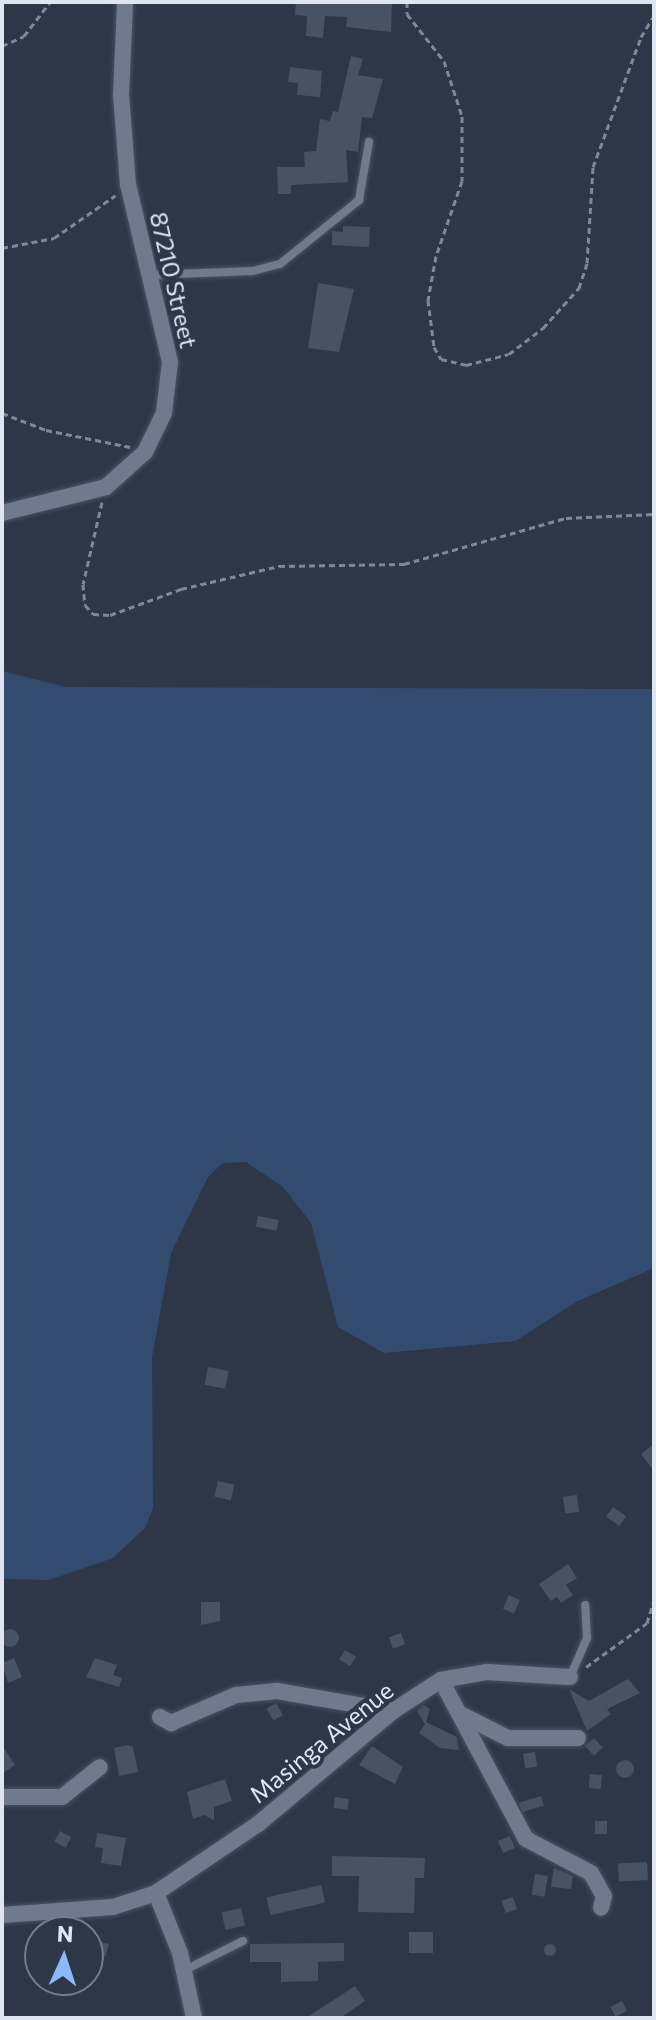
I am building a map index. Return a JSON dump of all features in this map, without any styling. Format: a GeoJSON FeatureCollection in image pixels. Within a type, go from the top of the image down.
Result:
{"type":"FeatureCollection","features":[{"type":"Feature","properties":{"kind":"street","name":"87210 Street"},"geometry":{"type":"LineString","coordinates":[[2,513],[106,487],[145,452],[164,413],[170,386],[170,362],[128,185],[121,95],[125,2]]}},
{"type":"Feature","properties":{"kind":"street","name":"Masinga Avenue"},"geometry":{"type":"LineString","coordinates":[[2,1915],[113,1907],[156,1893],[258,1824],[393,1711],[441,1680],[487,1672],[570,1677]]}},
{"type":"Feature","properties":{"kind":"street"},"geometry":{"type":"LineString","coordinates":[[441,1680],[526,1839],[591,1873],[604,1896],[601,1908]]}},
{"type":"Feature","properties":{"kind":"street"},"geometry":{"type":"LineString","coordinates":[[160,1717],[171,1723],[236,1695],[277,1691],[393,1711]]}},
{"type":"Feature","properties":{"kind":"street"},"geometry":{"type":"LineString","coordinates":[[458,1712],[476,1727],[508,1738],[578,1738]]}},
{"type":"Feature","properties":{"kind":"street"},"geometry":{"type":"LineString","coordinates":[[2,1797],[62,1797],[100,1767]]}},
{"type":"Feature","properties":{"kind":"street"},"geometry":{"type":"LineString","coordinates":[[156,1893],[185,1970],[194,2018]]}},
{"type":"Feature","properties":{"kind":"lane"},"geometry":{"type":"LineString","coordinates":[[149,275],[253,271],[280,264],[359,200],[369,142]]}},
{"type":"Feature","properties":{"kind":"lane"},"geometry":{"type":"LineString","coordinates":[[570,1677],[587,1638],[585,1605]]}},
{"type":"Feature","properties":{"kind":"lane"},"geometry":{"type":"LineString","coordinates":[[185,1970],[243,1941]]}},
{"type":"Feature","properties":{"kind":"path"},"geometry":{"type":"LineString","coordinates":[[2,46],[24,36],[50,2]]}},
{"type":"Feature","properties":{"kind":"path"},"geometry":{"type":"LineString","coordinates":[[407,2],[407,14],[444,61],[462,116],[462,181],[430,279],[428,300],[434,347],[441,359],[466,365],[509,354],[543,328],[579,288],[587,263],[593,167],[641,37],[654,15]]}},
{"type":"Feature","properties":{"kind":"path"},"geometry":{"type":"LineString","coordinates":[[2,248],[34,245],[71,230],[128,185]]}},
{"type":"Feature","properties":{"kind":"path"},"geometry":{"type":"LineString","coordinates":[[2,413],[46,430],[145,452]]}},
{"type":"Feature","properties":{"kind":"path"},"geometry":{"type":"LineString","coordinates":[[106,487],[83,584],[85,605],[93,614],[110,615],[181,589],[279,566],[404,564],[566,518],[654,514]]}},
{"type":"Feature","properties":{"kind":"path"},"geometry":{"type":"LineString","coordinates":[[570,1677],[627,1643],[647,1623],[654,1600]]}},
{"type":"Feature","properties":{"kind":"shaded area"},"geometry":{"type":"Polygon","coordinates":[[[2,671],[66,687],[654,689],[654,1268],[578,1301],[515,1341],[384,1353],[338,1327],[311,1223],[283,1187],[246,1162],[223,1163],[208,1177],[171,1253],[152,1357],[153,1508],[145,1528],[113,1558],[49,1580],[2,1579],[2,671]]]}},
{"type":"Feature","properties":{"kind":"building"},"geometry":{"type":"Polygon","coordinates":[[[296,2],[392,2],[391,32],[346,27],[347,17],[325,16],[323,38],[306,36],[307,16],[295,15],[296,2]]]}},
{"type":"Feature","properties":{"kind":"building"},"geometry":{"type":"Polygon","coordinates":[[[351,56],[363,59],[358,75],[383,79],[372,118],[362,117],[358,152],[346,150],[348,182],[291,185],[291,194],[278,194],[277,167],[305,167],[304,152],[316,151],[320,119],[330,121],[333,111],[338,112],[351,56]]]}},
{"type":"Feature","properties":{"kind":"building"},"geometry":{"type":"Polygon","coordinates":[[[290,67],[322,71],[320,97],[297,95],[298,83],[288,82],[290,67]]]}},
{"type":"Feature","properties":{"kind":"building"},"geometry":{"type":"Polygon","coordinates":[[[343,226],[370,227],[369,247],[332,245],[332,231],[343,232],[343,226]]]}},
{"type":"Feature","properties":{"kind":"building"},"geometry":{"type":"Polygon","coordinates":[[[318,283],[354,289],[339,352],[308,348],[318,283]]]}},
{"type":"Feature","properties":{"kind":"building"},"geometry":{"type":"Polygon","coordinates":[[[258,1216],[279,1220],[277,1231],[256,1227],[258,1216]]]}},
{"type":"Feature","properties":{"kind":"building"},"geometry":{"type":"Polygon","coordinates":[[[208,1367],[229,1371],[225,1389],[205,1385],[208,1367]]]}},
{"type":"Feature","properties":{"kind":"building"},"geometry":{"type":"Polygon","coordinates":[[[654,1444],[654,1471],[641,1454],[654,1444]]]}},
{"type":"Feature","properties":{"kind":"building"},"geometry":{"type":"Polygon","coordinates":[[[218,1481],[235,1485],[231,1500],[214,1497],[218,1481]]]}},
{"type":"Feature","properties":{"kind":"building"},"geometry":{"type":"Polygon","coordinates":[[[577,1495],[579,1512],[565,1514],[563,1497],[577,1495]]]}},
{"type":"Feature","properties":{"kind":"building"},"geometry":{"type":"Polygon","coordinates":[[[613,1507],[626,1516],[619,1526],[606,1517],[613,1507]]]}},
{"type":"Feature","properties":{"kind":"building"},"geometry":{"type":"Polygon","coordinates":[[[568,1564],[577,1578],[566,1585],[573,1595],[561,1603],[557,1597],[551,1601],[539,1584],[568,1564]]]}},
{"type":"Feature","properties":{"kind":"building"},"geometry":{"type":"Polygon","coordinates":[[[509,1595],[520,1600],[514,1614],[503,1609],[509,1595]]]}},
{"type":"Feature","properties":{"kind":"building"},"geometry":{"type":"Polygon","coordinates":[[[201,1602],[220,1602],[220,1621],[201,1625],[201,1602]]]}},
{"type":"Feature","properties":{"kind":"building"},"geometry":{"type":"Polygon","coordinates":[[[10,1629],[19,1638],[10,1647],[1,1638],[10,1629]]]}},
{"type":"Feature","properties":{"kind":"building"},"geometry":{"type":"Polygon","coordinates":[[[401,1633],[405,1644],[393,1649],[389,1637],[401,1633]]]}},
{"type":"Feature","properties":{"kind":"building"},"geometry":{"type":"Polygon","coordinates":[[[345,1650],[356,1657],[350,1666],[339,1659],[345,1650]]]}},
{"type":"Feature","properties":{"kind":"building"},"geometry":{"type":"Polygon","coordinates":[[[14,1658],[22,1677],[8,1683],[2,1663],[14,1658]]]}},
{"type":"Feature","properties":{"kind":"building"},"geometry":{"type":"Polygon","coordinates":[[[95,1658],[117,1665],[113,1675],[122,1678],[119,1687],[86,1677],[95,1658]]]}},
{"type":"Feature","properties":{"kind":"building"},"geometry":{"type":"Polygon","coordinates":[[[628,1679],[640,1693],[607,1709],[611,1714],[587,1731],[569,1689],[589,1701],[628,1679]]]}},
{"type":"Feature","properties":{"kind":"building"},"geometry":{"type":"Polygon","coordinates":[[[276,1703],[283,1715],[273,1721],[266,1708],[276,1703]]]}},
{"type":"Feature","properties":{"kind":"building"},"geometry":{"type":"Polygon","coordinates":[[[423,1705],[430,1709],[426,1722],[457,1737],[459,1750],[440,1748],[419,1733],[425,1724],[417,1711],[423,1705]]]}},
{"type":"Feature","properties":{"kind":"building"},"geometry":{"type":"Polygon","coordinates":[[[594,1738],[603,1748],[594,1756],[585,1746],[594,1738]]]}},
{"type":"Feature","properties":{"kind":"building"},"geometry":{"type":"Polygon","coordinates":[[[2,1745],[15,1765],[2,1774],[2,1745]]]}},
{"type":"Feature","properties":{"kind":"building"},"geometry":{"type":"Polygon","coordinates":[[[372,1746],[403,1767],[395,1784],[359,1765],[372,1746]]]}},
{"type":"Feature","properties":{"kind":"building"},"geometry":{"type":"Polygon","coordinates":[[[133,1747],[138,1772],[119,1776],[114,1748],[133,1747]]]}},
{"type":"Feature","properties":{"kind":"building"},"geometry":{"type":"Polygon","coordinates":[[[535,1752],[537,1767],[525,1769],[523,1754],[535,1752]]]}},
{"type":"Feature","properties":{"kind":"building"},"geometry":{"type":"Polygon","coordinates":[[[625,1760],[634,1769],[625,1778],[616,1769],[625,1760]]]}},
{"type":"Feature","properties":{"kind":"building"},"geometry":{"type":"Polygon","coordinates":[[[590,1774],[602,1775],[601,1789],[589,1788],[590,1774]]]}},
{"type":"Feature","properties":{"kind":"building"},"geometry":{"type":"Polygon","coordinates":[[[225,1779],[232,1801],[214,1807],[214,1820],[204,1815],[193,1819],[187,1792],[225,1779]]]}},
{"type":"Feature","properties":{"kind":"building"},"geometry":{"type":"Polygon","coordinates":[[[541,1796],[544,1806],[522,1812],[519,1803],[541,1796]]]}},
{"type":"Feature","properties":{"kind":"building"},"geometry":{"type":"Polygon","coordinates":[[[335,1797],[349,1799],[347,1810],[333,1808],[335,1797]]]}},
{"type":"Feature","properties":{"kind":"building"},"geometry":{"type":"Polygon","coordinates":[[[595,1821],[607,1821],[607,1834],[595,1834],[595,1821]]]}},
{"type":"Feature","properties":{"kind":"building"},"geometry":{"type":"Polygon","coordinates":[[[60,1831],[71,1837],[66,1848],[54,1841],[60,1831]]]}},
{"type":"Feature","properties":{"kind":"building"},"geometry":{"type":"Polygon","coordinates":[[[97,1833],[126,1838],[121,1866],[101,1863],[103,1848],[95,1847],[97,1833]]]}},
{"type":"Feature","properties":{"kind":"building"},"geometry":{"type":"Polygon","coordinates":[[[510,1836],[515,1848],[503,1853],[498,1841],[510,1836]]]}},
{"type":"Feature","properties":{"kind":"building"},"geometry":{"type":"Polygon","coordinates":[[[332,1856],[425,1858],[424,1878],[415,1878],[414,1913],[358,1912],[359,1876],[332,1876],[332,1856]]]}},
{"type":"Feature","properties":{"kind":"building"},"geometry":{"type":"Polygon","coordinates":[[[647,1862],[648,1880],[619,1881],[618,1864],[647,1862]]]}},
{"type":"Feature","properties":{"kind":"building"},"geometry":{"type":"Polygon","coordinates":[[[554,1868],[573,1876],[571,1889],[551,1887],[554,1868]]]}},
{"type":"Feature","properties":{"kind":"building"},"geometry":{"type":"Polygon","coordinates":[[[535,1874],[548,1876],[545,1897],[532,1895],[535,1874]]]}},
{"type":"Feature","properties":{"kind":"building"},"geometry":{"type":"Polygon","coordinates":[[[321,1885],[325,1903],[270,1915],[266,1898],[321,1885]]]}},
{"type":"Feature","properties":{"kind":"building"},"geometry":{"type":"Polygon","coordinates":[[[513,1897],[517,1909],[506,1913],[502,1901],[513,1897]]]}},
{"type":"Feature","properties":{"kind":"building"},"geometry":{"type":"Polygon","coordinates":[[[241,1908],[245,1926],[226,1930],[222,1912],[241,1908]]]}},
{"type":"Feature","properties":{"kind":"building"},"geometry":{"type":"Polygon","coordinates":[[[409,1932],[433,1932],[433,1953],[409,1953],[409,1932]]]}},
{"type":"Feature","properties":{"kind":"building"},"geometry":{"type":"Polygon","coordinates":[[[104,1943],[109,1944],[104,1956],[104,1943]]]}},
{"type":"Feature","properties":{"kind":"building"},"geometry":{"type":"Polygon","coordinates":[[[344,1943],[344,1961],[318,1962],[318,1981],[281,1982],[281,1962],[250,1962],[250,1944],[344,1943]]]}},
{"type":"Feature","properties":{"kind":"building"},"geometry":{"type":"Polygon","coordinates":[[[545,1945],[555,1945],[555,1955],[545,1955],[545,1945]]]}},
{"type":"Feature","properties":{"kind":"building"},"geometry":{"type":"Polygon","coordinates":[[[355,1986],[365,2001],[340,2018],[306,2018],[355,1986]]]}},
{"type":"Feature","properties":{"kind":"building"},"geometry":{"type":"Polygon","coordinates":[[[622,2001],[627,2011],[615,2017],[610,2007],[622,2001]]]}}]}
